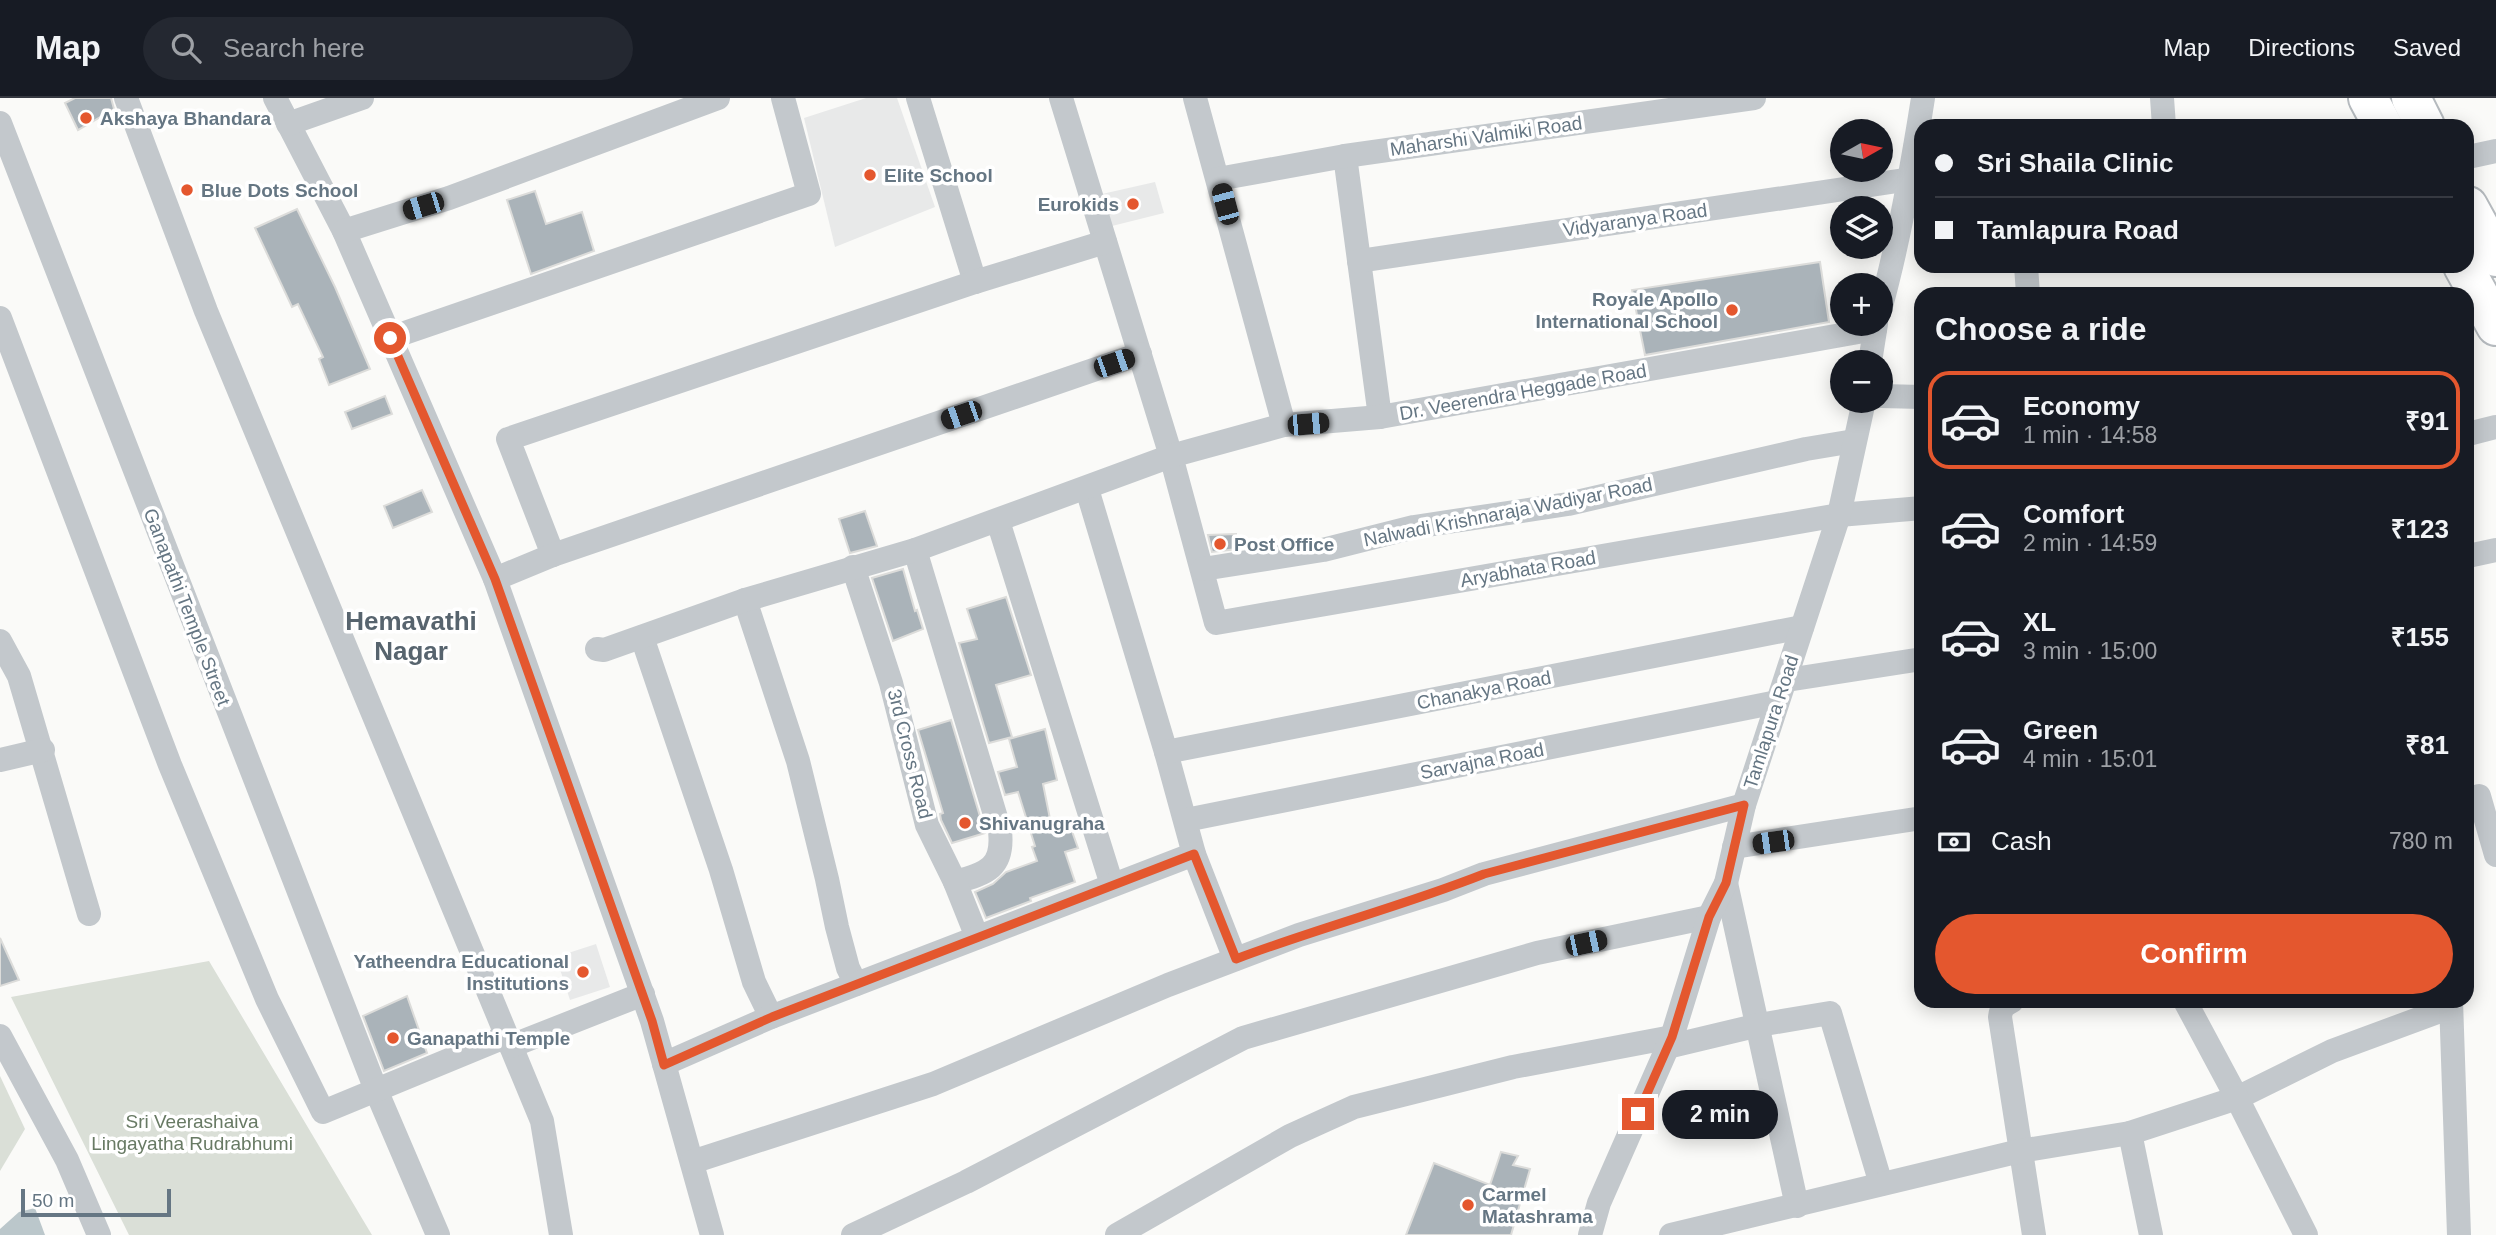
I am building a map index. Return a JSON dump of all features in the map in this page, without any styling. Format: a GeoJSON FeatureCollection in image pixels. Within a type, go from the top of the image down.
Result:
{"type":"FeatureCollection","features":[{"type":"Feature","properties":{"kind":"main road"},"geometry":{"type":"LineString","coordinates":[[2368,98],[2379,119]]}},
{"type":"Feature","properties":{"kind":"main road"},"geometry":{"type":"LineString","coordinates":[[2411,98],[2422,119]]}},
{"type":"Feature","properties":{"kind":"main road"},"geometry":{"type":"LineString","coordinates":[[2474,217],[2496,257]]}},
{"type":"Feature","properties":{"kind":"main road"},"geometry":{"type":"LineString","coordinates":[[2467,273],[2496,326]]}},
{"type":"Feature","properties":{"kind":"street"},"geometry":{"type":"LineString","coordinates":[[126,98],[206,311],[542,1121],[561,1235]]}},
{"type":"Feature","properties":{"kind":"street"},"geometry":{"type":"LineString","coordinates":[[275,98],[344,231],[495,579],[643,994],[712,1235]]}},
{"type":"Feature","properties":{"kind":"street"},"geometry":{"type":"LineString","coordinates":[[288,124],[362,98]]}},
{"type":"Feature","properties":{"kind":"street"},"geometry":{"type":"LineString","coordinates":[[344,231],[449,198],[718,98]]}},
{"type":"Feature","properties":{"kind":"street"},"geometry":{"type":"LineString","coordinates":[[390,338],[809,194],[783,98]]}},
{"type":"Feature","properties":{"kind":"street"},"geometry":{"type":"LineString","coordinates":[[918,98],[975,282]]}},
{"type":"Feature","properties":{"kind":"street"},"geometry":{"type":"LineString","coordinates":[[1061,98],[1203,569]]}},
{"type":"Feature","properties":{"kind":"street"},"geometry":{"type":"LineString","coordinates":[[1195,98],[1284,425]]}},
{"type":"Feature","properties":{"kind":"street","name":"Maharshi Valmiki Road"},"geometry":{"type":"LineString","coordinates":[[1218,179],[1345,156],[1754,98]]}},
{"type":"Feature","properties":{"kind":"street"},"geometry":{"type":"LineString","coordinates":[[1920,119],[1923,98]]}},
{"type":"Feature","properties":{"kind":"street"},"geometry":{"type":"LineString","coordinates":[[2162,98],[2164,119]]}},
{"type":"Feature","properties":{"kind":"street","name":"Ganapathi Temple Street"},"geometry":{"type":"LineString","coordinates":[[0,123],[376,1090],[438,1235]]}},
{"type":"Feature","properties":{"kind":"street"},"geometry":{"type":"LineString","coordinates":[[2474,156],[2496,151]]}},
{"type":"Feature","properties":{"kind":"street"},"geometry":{"type":"LineString","coordinates":[[1891,273],[1914,203],[1910,179],[1914,154]]}},
{"type":"Feature","properties":{"kind":"street"},"geometry":{"type":"LineString","coordinates":[[1345,156],[1380,418]]}},
{"type":"Feature","properties":{"kind":"street","name":"Vidyaranya Road"},"geometry":{"type":"LineString","coordinates":[[1359,261],[1910,179]]}},
{"type":"Feature","properties":{"kind":"street"},"geometry":{"type":"LineString","coordinates":[[553,555],[509,439],[975,282],[1105,242]]}},
{"type":"Feature","properties":{"kind":"street"},"geometry":{"type":"LineString","coordinates":[[0,318],[170,765],[267,999],[323,1112],[376,1090],[643,994]]}},
{"type":"Feature","properties":{"kind":"street","name":"Dr. Veerendra Heggade Road"},"geometry":{"type":"LineString","coordinates":[[597,649],[604,650],[745,600],[915,550],[1171,456],[1284,425],[1380,418],[1830,329]]}},
{"type":"Feature","properties":{"kind":"street"},"geometry":{"type":"LineString","coordinates":[[495,579],[553,555],[1140,354]]}},
{"type":"Feature","properties":{"kind":"street"},"geometry":{"type":"LineString","coordinates":[[1893,396],[1914,397]]}},
{"type":"Feature","properties":{"kind":"street","name":"Tamlapura Road"},"geometry":{"type":"LineString","coordinates":[[1590,1235],[1599,1203],[1669,1042],[1709,917],[1726,883],[1744,805],[1839,515],[1861,413]]}},
{"type":"Feature","properties":{"kind":"street"},"geometry":{"type":"LineString","coordinates":[[2474,432],[2496,427]]}},
{"type":"Feature","properties":{"kind":"street","name":"Nalwadi Krishnaraja Wadiyar Road"},"geometry":{"type":"LineString","coordinates":[[1203,569],[1323,550],[1414,527],[1568,504],[1806,449],[1854,441]]}},
{"type":"Feature","properties":{"kind":"street"},"geometry":{"type":"LineString","coordinates":[[1087,489],[1194,854],[1236,959]]}},
{"type":"Feature","properties":{"kind":"street","name":"Aryabhata Road"},"geometry":{"type":"LineString","coordinates":[[1203,569],[1216,623],[1839,515],[1914,509]]}},
{"type":"Feature","properties":{"kind":"street"},"geometry":{"type":"LineString","coordinates":[[998,521],[1112,885]]}},
{"type":"Feature","properties":{"kind":"street"},"geometry":{"type":"LineString","coordinates":[[915,550],[1000,831],[1002,852],[990,869],[955,882]]}},
{"type":"Feature","properties":{"kind":"street"},"geometry":{"type":"LineString","coordinates":[[2474,555],[2496,550]]}},
{"type":"Feature","properties":{"kind":"street","name":"3rd Cross Road"},"geometry":{"type":"LineString","coordinates":[[853,568],[891,683],[927,825],[955,882],[977,937]]}},
{"type":"Feature","properties":{"kind":"street"},"geometry":{"type":"LineString","coordinates":[[745,600],[798,761],[837,927],[848,968],[856,984]]}},
{"type":"Feature","properties":{"kind":"street","name":"Chanakya Road"},"geometry":{"type":"LineString","coordinates":[[1166,752],[1802,627]]}},
{"type":"Feature","properties":{"kind":"street"},"geometry":{"type":"LineString","coordinates":[[642,637],[721,870],[754,982],[772,1017]]}},
{"type":"Feature","properties":{"kind":"street"},"geometry":{"type":"LineString","coordinates":[[0,641],[19,676],[43,750],[89,914]]}},
{"type":"Feature","properties":{"kind":"street","name":"Sarvajna Road"},"geometry":{"type":"LineString","coordinates":[[1186,820],[1914,661]]}},
{"type":"Feature","properties":{"kind":"street"},"geometry":{"type":"LineString","coordinates":[[0,760],[43,750]]}},
{"type":"Feature","properties":{"kind":"street"},"geometry":{"type":"LineString","coordinates":[[2481,794],[2496,855]]}},
{"type":"Feature","properties":{"kind":"street"},"geometry":{"type":"LineString","coordinates":[[692,1163],[933,1084],[1168,985],[1299,935],[1443,890],[1484,874],[1744,805]]}},
{"type":"Feature","properties":{"kind":"street"},"geometry":{"type":"LineString","coordinates":[[1734,847],[1914,819]]}},
{"type":"Feature","properties":{"kind":"street"},"geometry":{"type":"LineString","coordinates":[[664,1065],[772,1017],[1194,854]]}},
{"type":"Feature","properties":{"kind":"street"},"geometry":{"type":"LineString","coordinates":[[1726,883],[1797,1206]]}},
{"type":"Feature","properties":{"kind":"street"},"geometry":{"type":"LineString","coordinates":[[853,1235],[966,1182],[1243,1038],[1537,953],[1709,917]]}},
{"type":"Feature","properties":{"kind":"street"},"geometry":{"type":"LineString","coordinates":[[2002,1008],[2000,1017],[2034,1235]]}},
{"type":"Feature","properties":{"kind":"street"},"geometry":{"type":"LineString","coordinates":[[2189,1008],[2306,1235]]}},
{"type":"Feature","properties":{"kind":"street"},"geometry":{"type":"LineString","coordinates":[[1682,1234],[2020,1151],[2130,1133],[2237,1098],[2332,1051],[2441,1008]]}},
{"type":"Feature","properties":{"kind":"street"},"geometry":{"type":"LineString","coordinates":[[2451,1008],[2459,1235]]}},
{"type":"Feature","properties":{"kind":"street"},"geometry":{"type":"LineString","coordinates":[[1117,1235],[1290,1136],[1354,1107],[1513,1067],[1830,1013],[1881,1184]]}},
{"type":"Feature","properties":{"kind":"street"},"geometry":{"type":"LineString","coordinates":[[0,1035],[67,1160],[99,1235]]}},
{"type":"Feature","properties":{"kind":"street"},"geometry":{"type":"LineString","coordinates":[[2130,1133],[2151,1235]]}},
{"type":"Feature","properties":{"kind":"shaded area","name":"Elite School"},"geometry":{"type":"Polygon","coordinates":[[[866,98],[897,98],[935,207],[835,247],[804,118],[866,98]]]}},
{"type":"Feature","properties":{"kind":"shaded area","name":"Eurokids"},"geometry":{"type":"Polygon","coordinates":[[[1155,182],[1164,213],[1112,226],[1102,194],[1155,182]]]}},
{"type":"Feature","properties":{"kind":"shaded area","name":"Yatheendra Educational Institutions"},"geometry":{"type":"Polygon","coordinates":[[[596,944],[610,987],[570,1000],[556,957],[596,944]]]}},
{"type":"Feature","properties":{"kind":"shaded area"},"geometry":{"type":"Polygon","coordinates":[[[35,1208],[45,1235],[0,1235],[0,1229],[19,1212],[35,1208]]]}},
{"type":"Feature","properties":{"kind":"green space","name":"Sri Veerashaiva Lingayatha Rudrabhumi"},"geometry":{"type":"Polygon","coordinates":[[[209,961],[372,1235],[129,1235],[11,997],[209,961]]]}},
{"type":"Feature","properties":{"kind":"green space"},"geometry":{"type":"Polygon","coordinates":[[[0,1076],[25,1129],[0,1171],[0,1076]]]}},
{"type":"Feature","properties":{"kind":"building","name":"Akshaya Bhandara"},"geometry":{"type":"Polygon","coordinates":[[[75,98],[111,98],[114,109],[78,130],[65,103],[75,98]]]}},
{"type":"Feature","properties":{"kind":"building"},"geometry":{"type":"Polygon","coordinates":[[[535,191],[546,224],[582,212],[594,251],[531,274],[507,200],[535,191]]]}},
{"type":"Feature","properties":{"kind":"building"},"geometry":{"type":"Polygon","coordinates":[[[297,209],[335,287],[370,369],[329,385],[319,359],[323,357],[298,304],[292,307],[255,228],[297,209]]]}},
{"type":"Feature","properties":{"kind":"building","name":"Royale Apollo International School"},"geometry":{"type":"Polygon","coordinates":[[[1820,262],[1829,322],[1645,355],[1632,290],[1820,262]]]}},
{"type":"Feature","properties":{"kind":"building"},"geometry":{"type":"Polygon","coordinates":[[[385,396],[392,414],[352,429],[345,412],[385,396]]]}},
{"type":"Feature","properties":{"kind":"building"},"geometry":{"type":"Polygon","coordinates":[[[422,490],[432,512],[393,528],[384,506],[422,490]]]}},
{"type":"Feature","properties":{"kind":"building"},"geometry":{"type":"Polygon","coordinates":[[[865,511],[877,546],[850,553],[839,519],[865,511]]]}},
{"type":"Feature","properties":{"kind":"building"},"geometry":{"type":"Polygon","coordinates":[[[1236,534],[1237,549],[1212,552],[1208,535],[1236,534]]]}},
{"type":"Feature","properties":{"kind":"building"},"geometry":{"type":"Polygon","coordinates":[[[903,569],[923,629],[893,641],[872,578],[903,569]]]}},
{"type":"Feature","properties":{"kind":"building"},"geometry":{"type":"Polygon","coordinates":[[[1006,597],[1031,675],[996,685],[1012,737],[989,743],[959,643],[977,639],[967,609],[1006,597]]]}},
{"type":"Feature","properties":{"kind":"building"},"geometry":{"type":"Polygon","coordinates":[[[951,720],[985,833],[952,843],[941,820],[940,814],[943,813],[918,730],[951,720]]]}},
{"type":"Feature","properties":{"kind":"building"},"geometry":{"type":"Polygon","coordinates":[[[1045,729],[1057,780],[1043,784],[1052,829],[1069,823],[1078,848],[1065,852],[1075,882],[986,918],[975,892],[993,884],[1006,872],[1037,861],[1018,792],[1005,795],[998,772],[1017,767],[1009,739],[1045,729]]]}},
{"type":"Feature","properties":{"kind":"building"},"geometry":{"type":"Polygon","coordinates":[[[0,938],[19,980],[0,986],[0,938]]]}},
{"type":"Feature","properties":{"kind":"building","name":"Ganapathi Temple"},"geometry":{"type":"Polygon","coordinates":[[[407,996],[427,1053],[384,1071],[363,1016],[407,996]]]}},
{"type":"Feature","properties":{"kind":"building","name":"Carmel Matashrama"},"geometry":{"type":"Polygon","coordinates":[[[1501,1152],[1518,1156],[1513,1165],[1530,1169],[1511,1235],[1406,1235],[1434,1163],[1490,1185],[1501,1152]]]}},
{"type":"Feature","properties":{"kind":"place","name":"Akshaya Bhandara"},"geometry":{"type":"Point","coordinates":[86,118]}},
{"type":"Feature","properties":{"kind":"place","name":"Elite School"},"geometry":{"type":"Point","coordinates":[870,175]}},
{"type":"Feature","properties":{"kind":"place","name":"Blue Dots School"},"geometry":{"type":"Point","coordinates":[187,190]}},
{"type":"Feature","properties":{"kind":"place","name":"Eurokids"},"geometry":{"type":"Point","coordinates":[1133,204]}},
{"type":"Feature","properties":{"kind":"place","name":"Royale Apollo International School"},"geometry":{"type":"Point","coordinates":[1732,310]}},
{"type":"Feature","properties":{"kind":"place","name":"Post Office"},"geometry":{"type":"Point","coordinates":[1220,544]}},
{"type":"Feature","properties":{"kind":"place","name":"Shivanugraha"},"geometry":{"type":"Point","coordinates":[965,823]}},
{"type":"Feature","properties":{"kind":"place","name":"Yatheendra Educational Institutions"},"geometry":{"type":"Point","coordinates":[583,972]}},
{"type":"Feature","properties":{"kind":"place","name":"Ganapathi Temple"},"geometry":{"type":"Point","coordinates":[393,1038]}},
{"type":"Feature","properties":{"kind":"place","name":"Carmel Matashrama"},"geometry":{"type":"Point","coordinates":[1468,1205]}},
{"type":"Feature","properties":{"kind":"district","name":"Hemavathi Nagar"},"geometry":{"type":"Point","coordinates":[411,636]}},
{"type":"Feature","properties":{"kind":"route"},"geometry":{"type":"LineString","coordinates":[[390,338],[495,579],[652,1021],[664,1065],[772,1017],[1194,854],[1236,959],[1299,935],[1443,890],[1484,874],[1744,805],[1726,883],[1709,917],[1672,1037],[1638,1114]]}}]}
